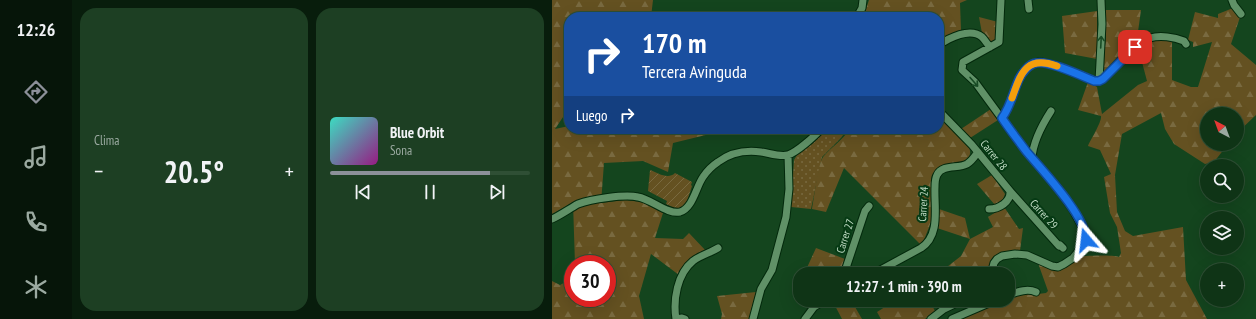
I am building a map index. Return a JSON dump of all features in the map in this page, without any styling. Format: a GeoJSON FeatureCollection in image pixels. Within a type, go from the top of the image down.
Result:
{"type":"FeatureCollection","features":[{"type":"Feature","properties":{"kind":"street"},"geometry":{"type":"LineString","coordinates":[[860,12],[863,0]]}},
{"type":"Feature","properties":{"kind":"street"},"geometry":{"type":"LineString","coordinates":[[993,267],[994,263],[1002,256],[1014,254],[1027,255],[1052,266],[1058,267],[1076,254],[1086,240],[1086,234],[1083,227],[1069,203],[1013,134],[975,82],[962,70],[963,62],[999,42],[1001,0]]}},
{"type":"Feature","properties":{"kind":"street"},"geometry":{"type":"LineString","coordinates":[[1028,0],[1029,9]]}},
{"type":"Feature","properties":{"kind":"street"},"geometry":{"type":"LineString","coordinates":[[1099,81],[1102,24],[1101,0]]}},
{"type":"Feature","properties":{"kind":"street"},"geometry":{"type":"LineString","coordinates":[[1232,0],[1241,14]]}},
{"type":"Feature","properties":{"kind":"street"},"geometry":{"type":"LineString","coordinates":[[944,42],[955,36],[976,34],[981,37],[990,47]]}},
{"type":"Feature","properties":{"kind":"street"},"geometry":{"type":"LineString","coordinates":[[1002,118],[1008,111],[1020,78],[1030,65],[1034,63],[1039,62],[1049,64],[1094,81],[1099,81],[1103,79],[1135,47],[1145,40],[1150,38],[1172,38],[1184,41],[1186,44]]}},
{"type":"Feature","properties":{"kind":"street"},"geometry":{"type":"LineString","coordinates":[[1032,158],[1038,137],[1051,111]]}},
{"type":"Feature","properties":{"kind":"street","name":"Carrer 28"},"geometry":{"type":"LineString","coordinates":[[944,116],[978,152],[1010,191]]}},
{"type":"Feature","properties":{"kind":"street"},"geometry":{"type":"LineString","coordinates":[[552,219],[584,202],[624,196],[638,197],[671,211],[681,212],[690,205],[697,186],[703,176],[724,158],[743,152],[760,152],[778,156],[788,155],[805,144],[816,134]]}},
{"type":"Feature","properties":{"kind":"street","name":"Carrer 24"},"geometry":{"type":"LineString","coordinates":[[886,267],[921,248],[927,243],[936,217],[936,176],[940,171],[945,168],[967,164],[978,152]]}},
{"type":"Feature","properties":{"kind":"street"},"geometry":{"type":"LineString","coordinates":[[753,319],[761,289],[772,270],[786,217],[789,189],[788,155]]}},
{"type":"Feature","properties":{"kind":"street"},"geometry":{"type":"LineString","coordinates":[[989,209],[997,208],[1007,201],[1010,197],[1010,191]]}},
{"type":"Feature","properties":{"kind":"street","name":"Carrer 29"},"geometry":{"type":"LineString","coordinates":[[1010,191],[1059,246],[1060,245],[1063,248]]}},
{"type":"Feature","properties":{"kind":"street","name":"Carrer 27"},"geometry":{"type":"LineString","coordinates":[[846,267],[865,211],[869,206]]}},
{"type":"Feature","properties":{"kind":"street"},"geometry":{"type":"LineString","coordinates":[[685,319],[677,319],[675,307],[675,297],[684,272],[694,260],[718,248]]}},
{"type":"Feature","properties":{"kind":"street"},"geometry":{"type":"LineString","coordinates":[[1015,293],[1030,290],[1036,292]]}},
{"type":"Feature","properties":{"kind":"street"},"geometry":{"type":"LineString","coordinates":[[805,319],[815,307]]}},
{"type":"Feature","properties":{"kind":"street"},"geometry":{"type":"LineString","coordinates":[[931,319],[948,307]]}},
{"type":"Feature","properties":{"kind":"street"},"geometry":{"type":"LineString","coordinates":[[952,319],[980,307]]}},
{"type":"Feature","properties":{"kind":"green space"},"geometry":{"type":"Polygon","coordinates":[[[552,0],[653,0],[652,12],[564,12],[564,116],[555,129],[564,127],[564,134],[710,134],[673,143],[668,172],[643,161],[604,163],[601,203],[625,200],[642,202],[663,213],[655,238],[683,239],[689,233],[706,251],[679,275],[651,254],[639,296],[644,319],[552,319],[552,281],[560,285],[564,283],[564,307],[616,307],[616,255],[575,255],[573,202],[552,214],[552,0]]]}},
{"type":"Feature","properties":{"kind":"green space"},"geometry":{"type":"Polygon","coordinates":[[[869,0],[967,0],[960,3],[961,30],[944,38],[944,12],[865,12],[869,0]]]}},
{"type":"Feature","properties":{"kind":"green space"},"geometry":{"type":"Polygon","coordinates":[[[1233,8],[1240,17],[1231,44],[1256,65],[1256,115],[1244,126],[1244,107],[1200,107],[1200,151],[1223,151],[1216,159],[1200,159],[1200,161],[1174,144],[1165,129],[1161,113],[1122,134],[1115,175],[1117,212],[1125,231],[1133,236],[1183,227],[1186,280],[1207,319],[957,319],[985,307],[1015,307],[1015,295],[1023,293],[1035,295],[1046,293],[1048,291],[1038,263],[1054,270],[1061,270],[1074,259],[1079,257],[1119,257],[1121,253],[1117,227],[1110,213],[1104,177],[1111,174],[1100,150],[1088,146],[1098,126],[1101,116],[1078,110],[1088,82],[1097,87],[1102,114],[1138,85],[1147,81],[1138,47],[1150,41],[1163,40],[1172,41],[1172,80],[1191,87],[1198,87],[1212,42],[1193,47],[1193,42],[1188,40],[1195,12],[1218,18],[1218,14],[1233,8]]]}},
{"type":"Feature","properties":{"kind":"green space"},"geometry":{"type":"Polygon","coordinates":[[[1105,10],[1141,10],[1137,39],[1103,74],[1106,35],[1105,10]]]}},
{"type":"Feature","properties":{"kind":"green space"},"geometry":{"type":"Polygon","coordinates":[[[1097,11],[1097,59],[1065,53],[1062,16],[1097,11]]]}},
{"type":"Feature","properties":{"kind":"green space"},"geometry":{"type":"Polygon","coordinates":[[[979,17],[998,22],[997,39],[992,43],[982,33],[979,17]]]}},
{"type":"Feature","properties":{"kind":"green space"},"geometry":{"type":"Polygon","coordinates":[[[991,109],[998,120],[970,138],[961,129],[991,109]]]}},
{"type":"Feature","properties":{"kind":"green space"},"geometry":{"type":"Polygon","coordinates":[[[944,122],[968,146],[970,154],[965,161],[941,166],[932,175],[932,217],[924,240],[920,244],[844,168],[826,212],[812,209],[821,161],[826,153],[846,134],[944,134],[944,122]]]}},
{"type":"Feature","properties":{"kind":"green space"},"geometry":{"type":"Polygon","coordinates":[[[823,134],[844,134],[822,157],[811,209],[791,207],[794,160],[797,155],[823,134]]]}},
{"type":"Feature","properties":{"kind":"green space"},"geometry":{"type":"Polygon","coordinates":[[[650,170],[666,176],[675,173],[692,182],[686,204],[681,208],[674,208],[666,204],[667,201],[648,191],[650,170]]]}},
{"type":"Feature","properties":{"kind":"green space"},"geometry":{"type":"Polygon","coordinates":[[[992,175],[1005,194],[1003,199],[995,205],[977,184],[992,175]]]}},
{"type":"Feature","properties":{"kind":"green space"},"geometry":{"type":"Polygon","coordinates":[[[1004,207],[1019,229],[1023,228],[1020,251],[991,262],[990,267],[947,267],[961,256],[970,239],[993,227],[988,217],[1004,207]]]}},
{"type":"Feature","properties":{"kind":"green space"},"geometry":{"type":"Polygon","coordinates":[[[939,209],[965,218],[970,239],[937,228],[939,209]]]}},
{"type":"Feature","properties":{"kind":"green space"},"geometry":{"type":"Polygon","coordinates":[[[816,248],[845,259],[842,267],[807,267],[816,248]]]}},
{"type":"Feature","properties":{"kind":"green space"},"geometry":{"type":"Polygon","coordinates":[[[756,292],[749,319],[721,319],[722,314],[717,296],[756,292]]]}},
{"type":"Feature","properties":{"kind":"green space"},"geometry":{"type":"Polygon","coordinates":[[[836,307],[855,307],[862,319],[842,319],[836,307]]]}},
{"type":"Feature","properties":{"kind":"green space"},"geometry":{"type":"Polygon","coordinates":[[[885,307],[933,307],[935,311],[925,319],[881,319],[877,312],[885,307]]]}},
{"type":"Feature","properties":{"kind":"slow traffic"},"geometry":{"type":"LineString","coordinates":[[1012,98],[1022,74],[1030,65],[1043,62],[1057,66]]}},
{"type":"Feature","properties":{"kind":"route"},"geometry":{"type":"LineString","coordinates":[[1086,240],[1086,234],[1083,227],[1069,203],[1022,146],[1002,118],[1008,111],[1022,74],[1030,65],[1043,62],[1094,81],[1099,81],[1103,79],[1135,47]]}}]}
